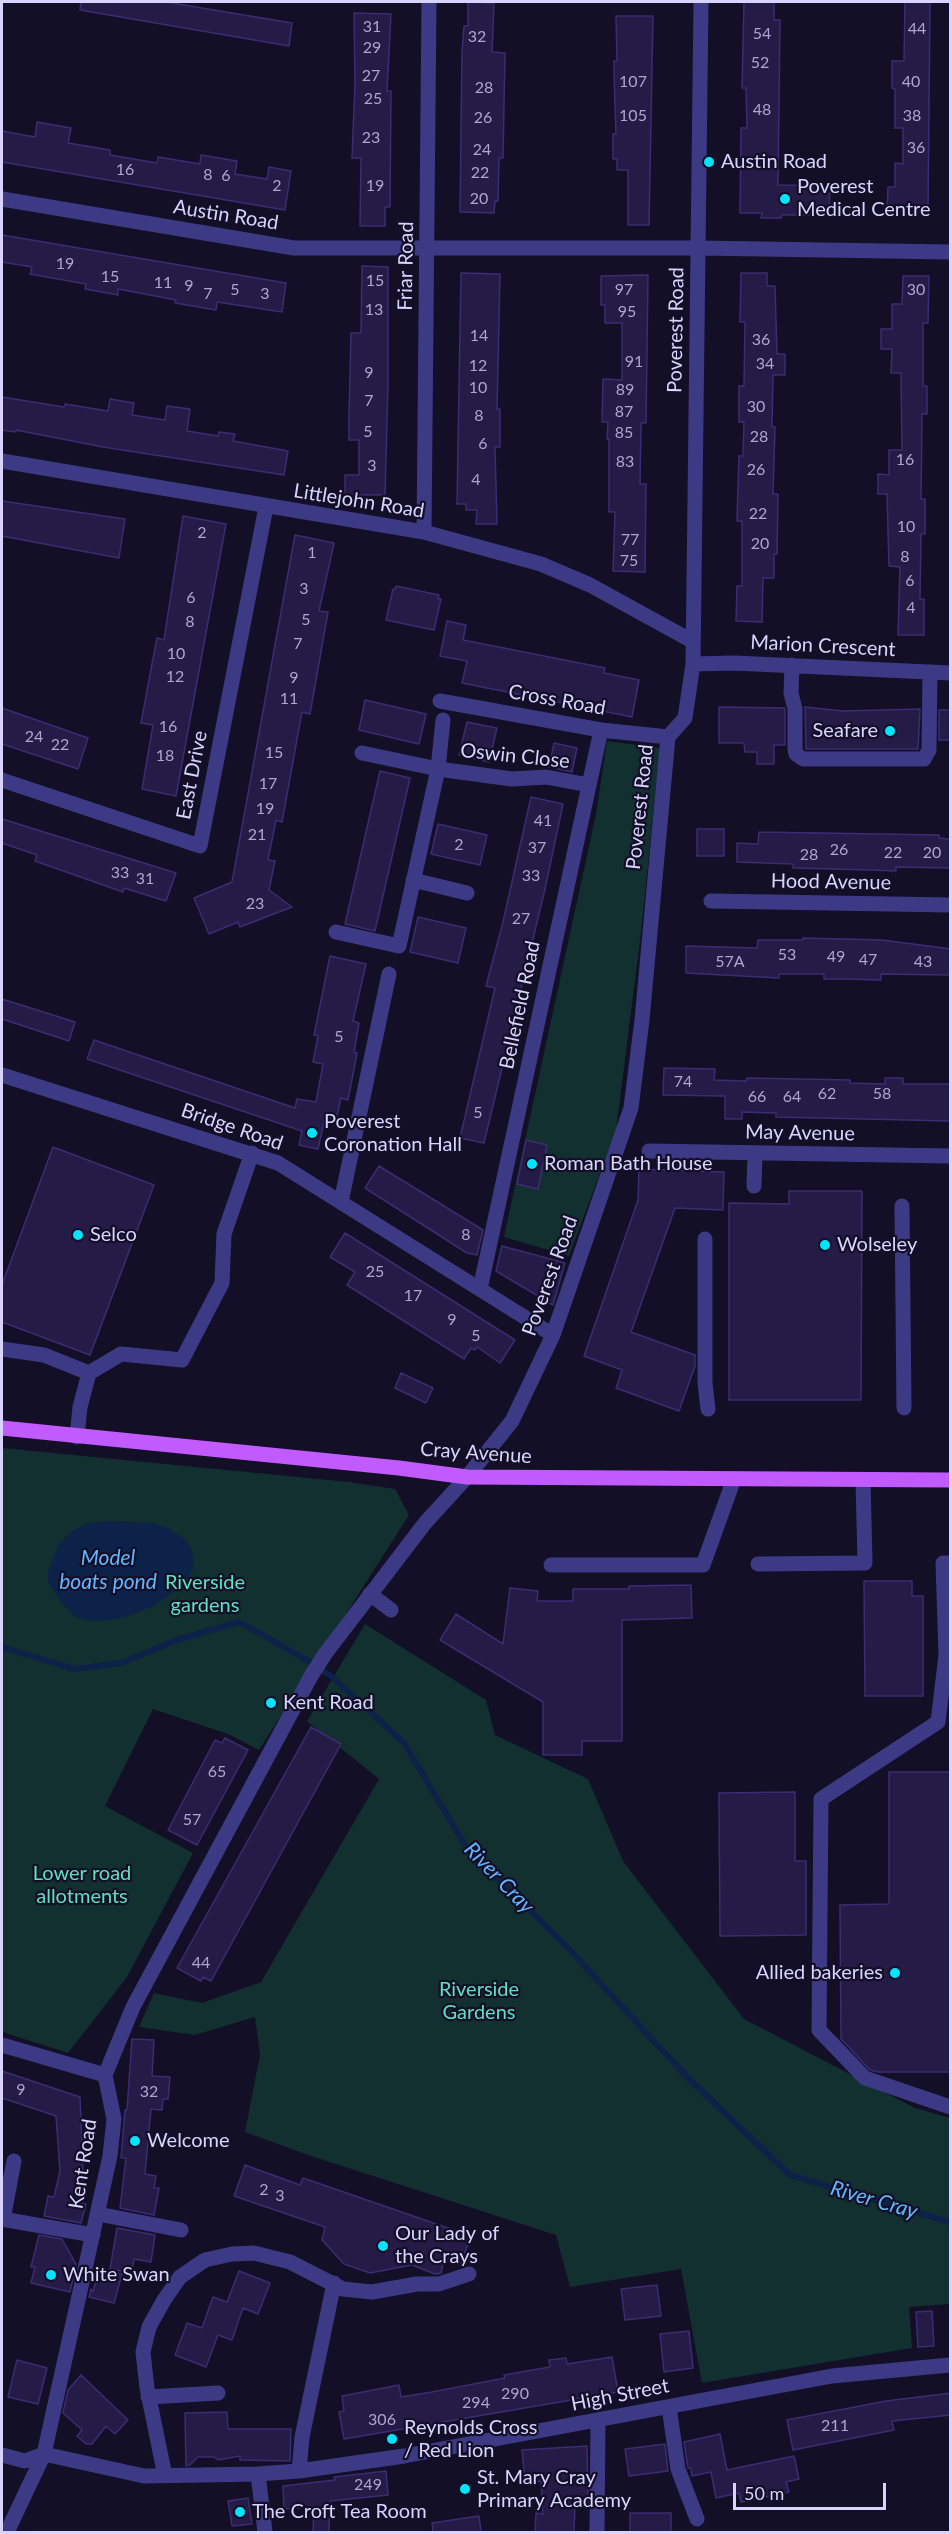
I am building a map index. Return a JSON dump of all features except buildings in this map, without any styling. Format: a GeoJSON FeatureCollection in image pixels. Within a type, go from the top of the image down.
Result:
{"type":"FeatureCollection","features":[{"type":"Feature","properties":{"kind":"main road","name":"Cray Avenue"},"geometry":{"type":"LineString","coordinates":[[2,1428],[399,1468],[467,1477],[951,1480]]}},
{"type":"Feature","properties":{"kind":"street","name":"Friar Road"},"geometry":{"type":"LineString","coordinates":[[424,532],[429,2]]}},
{"type":"Feature","properties":{"kind":"street","name":"Poverest Road"},"geometry":{"type":"LineString","coordinates":[[467,1477],[512,1421],[553,1335],[631,1108],[642,1020],[668,738],[685,718],[693,664],[700,2]]}},
{"type":"Feature","properties":{"kind":"street","name":"Austin Road"},"geometry":{"type":"LineString","coordinates":[[2,200],[294,248],[698,248],[951,252]]}},
{"type":"Feature","properties":{"kind":"street","name":"Littlejohn Road"},"geometry":{"type":"LineString","coordinates":[[2,461],[424,532],[541,564],[590,585],[692,641]]}},
{"type":"Feature","properties":{"kind":"street","name":"East Drive"},"geometry":{"type":"LineString","coordinates":[[2,780],[200,846],[266,507]]}},
{"type":"Feature","properties":{"kind":"street","name":"Marion Crescent"},"geometry":{"type":"LineString","coordinates":[[693,664],[734,663],[951,672]]}},
{"type":"Feature","properties":{"kind":"street"},"geometry":{"type":"LineString","coordinates":[[792,665],[791,693],[795,709],[795,749],[796,754],[803,759],[924,759],[928,750],[930,672]]}},
{"type":"Feature","properties":{"kind":"street","name":"Cross Road"},"geometry":{"type":"LineString","coordinates":[[440,701],[601,730],[668,738]]}},
{"type":"Feature","properties":{"kind":"street","name":"Oswin Close"},"geometry":{"type":"LineString","coordinates":[[336,932],[399,946],[438,769],[443,720]]}},
{"type":"Feature","properties":{"kind":"street","name":"Bellefield Road"},"geometry":{"type":"LineString","coordinates":[[480,1289],[601,730]]}},
{"type":"Feature","properties":{"kind":"street","name":"Oswin Close"},"geometry":{"type":"LineString","coordinates":[[362,753],[438,769],[512,779],[546,777],[589,785]]}},
{"type":"Feature","properties":{"kind":"street"},"geometry":{"type":"LineString","coordinates":[[413,880],[467,893]]}},
{"type":"Feature","properties":{"kind":"street","name":"Hood Avenue"},"geometry":{"type":"LineString","coordinates":[[711,902],[951,905]]}},
{"type":"Feature","properties":{"kind":"street"},"geometry":{"type":"LineString","coordinates":[[341,1202],[390,974]]}},
{"type":"Feature","properties":{"kind":"street","name":"Bridge Road"},"geometry":{"type":"LineString","coordinates":[[2,1076],[278,1163],[553,1335]]}},
{"type":"Feature","properties":{"kind":"street","name":"May Avenue"},"geometry":{"type":"LineString","coordinates":[[649,1151],[951,1156]]}},
{"type":"Feature","properties":{"kind":"street"},"geometry":{"type":"LineString","coordinates":[[76,1437],[80,1407],[89,1373],[121,1354],[182,1360],[222,1283],[224,1234],[252,1153]]}},
{"type":"Feature","properties":{"kind":"street"},"geometry":{"type":"LineString","coordinates":[[754,1186],[755,1153]]}},
{"type":"Feature","properties":{"kind":"street"},"geometry":{"type":"LineString","coordinates":[[902,1206],[904,1408]]}},
{"type":"Feature","properties":{"kind":"street"},"geometry":{"type":"LineString","coordinates":[[705,1239],[705,1383],[708,1409]]}},
{"type":"Feature","properties":{"kind":"street"},"geometry":{"type":"LineString","coordinates":[[2,1349],[44,1355],[89,1373]]}},
{"type":"Feature","properties":{"kind":"street"},"geometry":{"type":"LineString","coordinates":[[2,2044],[105,2075],[133,2007],[311,1677],[325,1654],[425,1523],[467,1477]]}},
{"type":"Feature","properties":{"kind":"street"},"geometry":{"type":"LineString","coordinates":[[551,1565],[702,1565],[734,1479]]}},
{"type":"Feature","properties":{"kind":"street"},"geometry":{"type":"LineString","coordinates":[[758,1564],[865,1563],[863,1480]]}},
{"type":"Feature","properties":{"kind":"street"},"geometry":{"type":"LineString","coordinates":[[951,1563],[943,1563],[948,1657],[938,1722],[820,1799],[819,2030],[865,2078],[951,2107]]}},
{"type":"Feature","properties":{"kind":"street"},"geometry":{"type":"LineString","coordinates":[[370,1594],[391,1610]]}},
{"type":"Feature","properties":{"kind":"street","name":"Kent Road"},"geometry":{"type":"LineString","coordinates":[[7,2532],[44,2454],[98,2214],[110,2156],[114,2119],[105,2075]]}},
{"type":"Feature","properties":{"kind":"street"},"geometry":{"type":"LineString","coordinates":[[14,2161],[2,2219],[93,2235]]}},
{"type":"Feature","properties":{"kind":"street"},"geometry":{"type":"LineString","coordinates":[[98,2214],[181,2230]]}},
{"type":"Feature","properties":{"kind":"street"},"geometry":{"type":"LineString","coordinates":[[165,2476],[148,2397],[143,2352],[148,2327],[180,2277],[205,2260],[232,2254],[254,2253],[290,2262],[343,2289],[372,2292],[417,2284],[439,2284],[469,2274]]}},
{"type":"Feature","properties":{"kind":"street"},"geometry":{"type":"LineString","coordinates":[[299,2471],[302,2437],[334,2283]]}},
{"type":"Feature","properties":{"kind":"street","name":"High Street"},"geometry":{"type":"LineString","coordinates":[[44,2454],[144,2476],[299,2471],[404,2456],[832,2376],[951,2365]]}},
{"type":"Feature","properties":{"kind":"street"},"geometry":{"type":"LineString","coordinates":[[148,2397],[218,2393]]}},
{"type":"Feature","properties":{"kind":"street"},"geometry":{"type":"LineString","coordinates":[[669,2407],[678,2469],[697,2519]]}},
{"type":"Feature","properties":{"kind":"street"},"geometry":{"type":"LineString","coordinates":[[597,2532],[598,2421]]}},
{"type":"Feature","properties":{"kind":"street"},"geometry":{"type":"LineString","coordinates":[[2,2455],[26,2461],[44,2454]]}},
{"type":"Feature","properties":{"kind":"street"},"geometry":{"type":"LineString","coordinates":[[258,2474],[265,2532]]}},
{"type":"Feature","properties":{"kind":"green space"},"geometry":{"type":"Polygon","coordinates":[[[607,741],[660,748],[641,933],[616,1131],[569,1256],[504,1237],[596,814],[607,741]]]}},
{"type":"Feature","properties":{"kind":"green space","name":"Riverside gardens"},"geometry":{"type":"Polygon","coordinates":[[[2,1448],[349,1482],[395,1489],[409,1515],[259,1750],[228,1734],[153,1709],[105,1806],[193,1853],[127,1977],[68,2053],[2,2032],[2,1448]]]}},
{"type":"Feature","properties":{"kind":"green space","name":"Riverside Gardens"},"geometry":{"type":"Polygon","coordinates":[[[365,1624],[486,1700],[495,1735],[588,1779],[623,1861],[744,2019],[915,2108],[950,2118],[950,2304],[909,2307],[912,2348],[702,2383],[681,2269],[570,2287],[556,2235],[308,2155],[245,2132],[260,2055],[255,2017],[195,2035],[139,2027],[154,1993],[202,2003],[261,1982],[379,1779],[307,1721],[365,1624]]]}},
{"type":"Feature","properties":{"kind":"water","name":"Model boats pond"},"geometry":{"type":"Polygon","coordinates":[[[110,1521],[153,1523],[168,1528],[187,1541],[192,1551],[194,1566],[189,1577],[175,1591],[153,1606],[111,1620],[90,1621],[76,1617],[62,1604],[48,1583],[48,1572],[58,1545],[72,1531],[88,1523],[110,1521]]]}},
{"type":"Feature","properties":{"kind":"waterway","name":"River Cray"},"geometry":{"type":"LineString","coordinates":[[2,1647],[74,1669],[121,1663],[177,1640],[239,1622],[300,1656],[331,1676],[404,1743],[466,1847],[567,1947],[688,2078],[790,2175],[950,2222]]}},
{"type":"Feature","properties":{"kind":"place","name":"Austin Road"},"geometry":{"type":"Point","coordinates":[709,162]}},
{"type":"Feature","properties":{"kind":"place","name":"Poverest Medical Centre"},"geometry":{"type":"Point","coordinates":[785,199]}},
{"type":"Feature","properties":{"kind":"place","name":"Seafare"},"geometry":{"type":"Point","coordinates":[890,731]}},
{"type":"Feature","properties":{"kind":"place","name":"Poverest Coronation Hall"},"geometry":{"type":"Point","coordinates":[312,1133]}},
{"type":"Feature","properties":{"kind":"place","name":"Roman Bath House"},"geometry":{"type":"Point","coordinates":[532,1164]}},
{"type":"Feature","properties":{"kind":"place","name":"Selco"},"geometry":{"type":"Point","coordinates":[78,1235]}},
{"type":"Feature","properties":{"kind":"place","name":"Wolseley"},"geometry":{"type":"Point","coordinates":[825,1245]}},
{"type":"Feature","properties":{"kind":"place","name":"Kent Road"},"geometry":{"type":"Point","coordinates":[271,1703]}},
{"type":"Feature","properties":{"kind":"place","name":"Allied bakeries"},"geometry":{"type":"Point","coordinates":[895,1973]}},
{"type":"Feature","properties":{"kind":"place","name":"Welcome"},"geometry":{"type":"Point","coordinates":[135,2141]}},
{"type":"Feature","properties":{"kind":"place","name":"Our Lady of the Crays"},"geometry":{"type":"Point","coordinates":[383,2246]}},
{"type":"Feature","properties":{"kind":"place","name":"White Swan"},"geometry":{"type":"Point","coordinates":[51,2275]}},
{"type":"Feature","properties":{"kind":"place","name":"Reynolds Cross / Red Lion"},"geometry":{"type":"Point","coordinates":[392,2439]}},
{"type":"Feature","properties":{"kind":"place","name":"St. Mary Cray Primary Academy"},"geometry":{"type":"Point","coordinates":[465,2489]}},
{"type":"Feature","properties":{"kind":"place","name":"The Croft Tea Room"},"geometry":{"type":"Point","coordinates":[240,2512]}},
{"type":"Feature","properties":{"kind":"park label","name":"Lower road allotments"},"geometry":{"type":"Point","coordinates":[82,1886]}}]}
